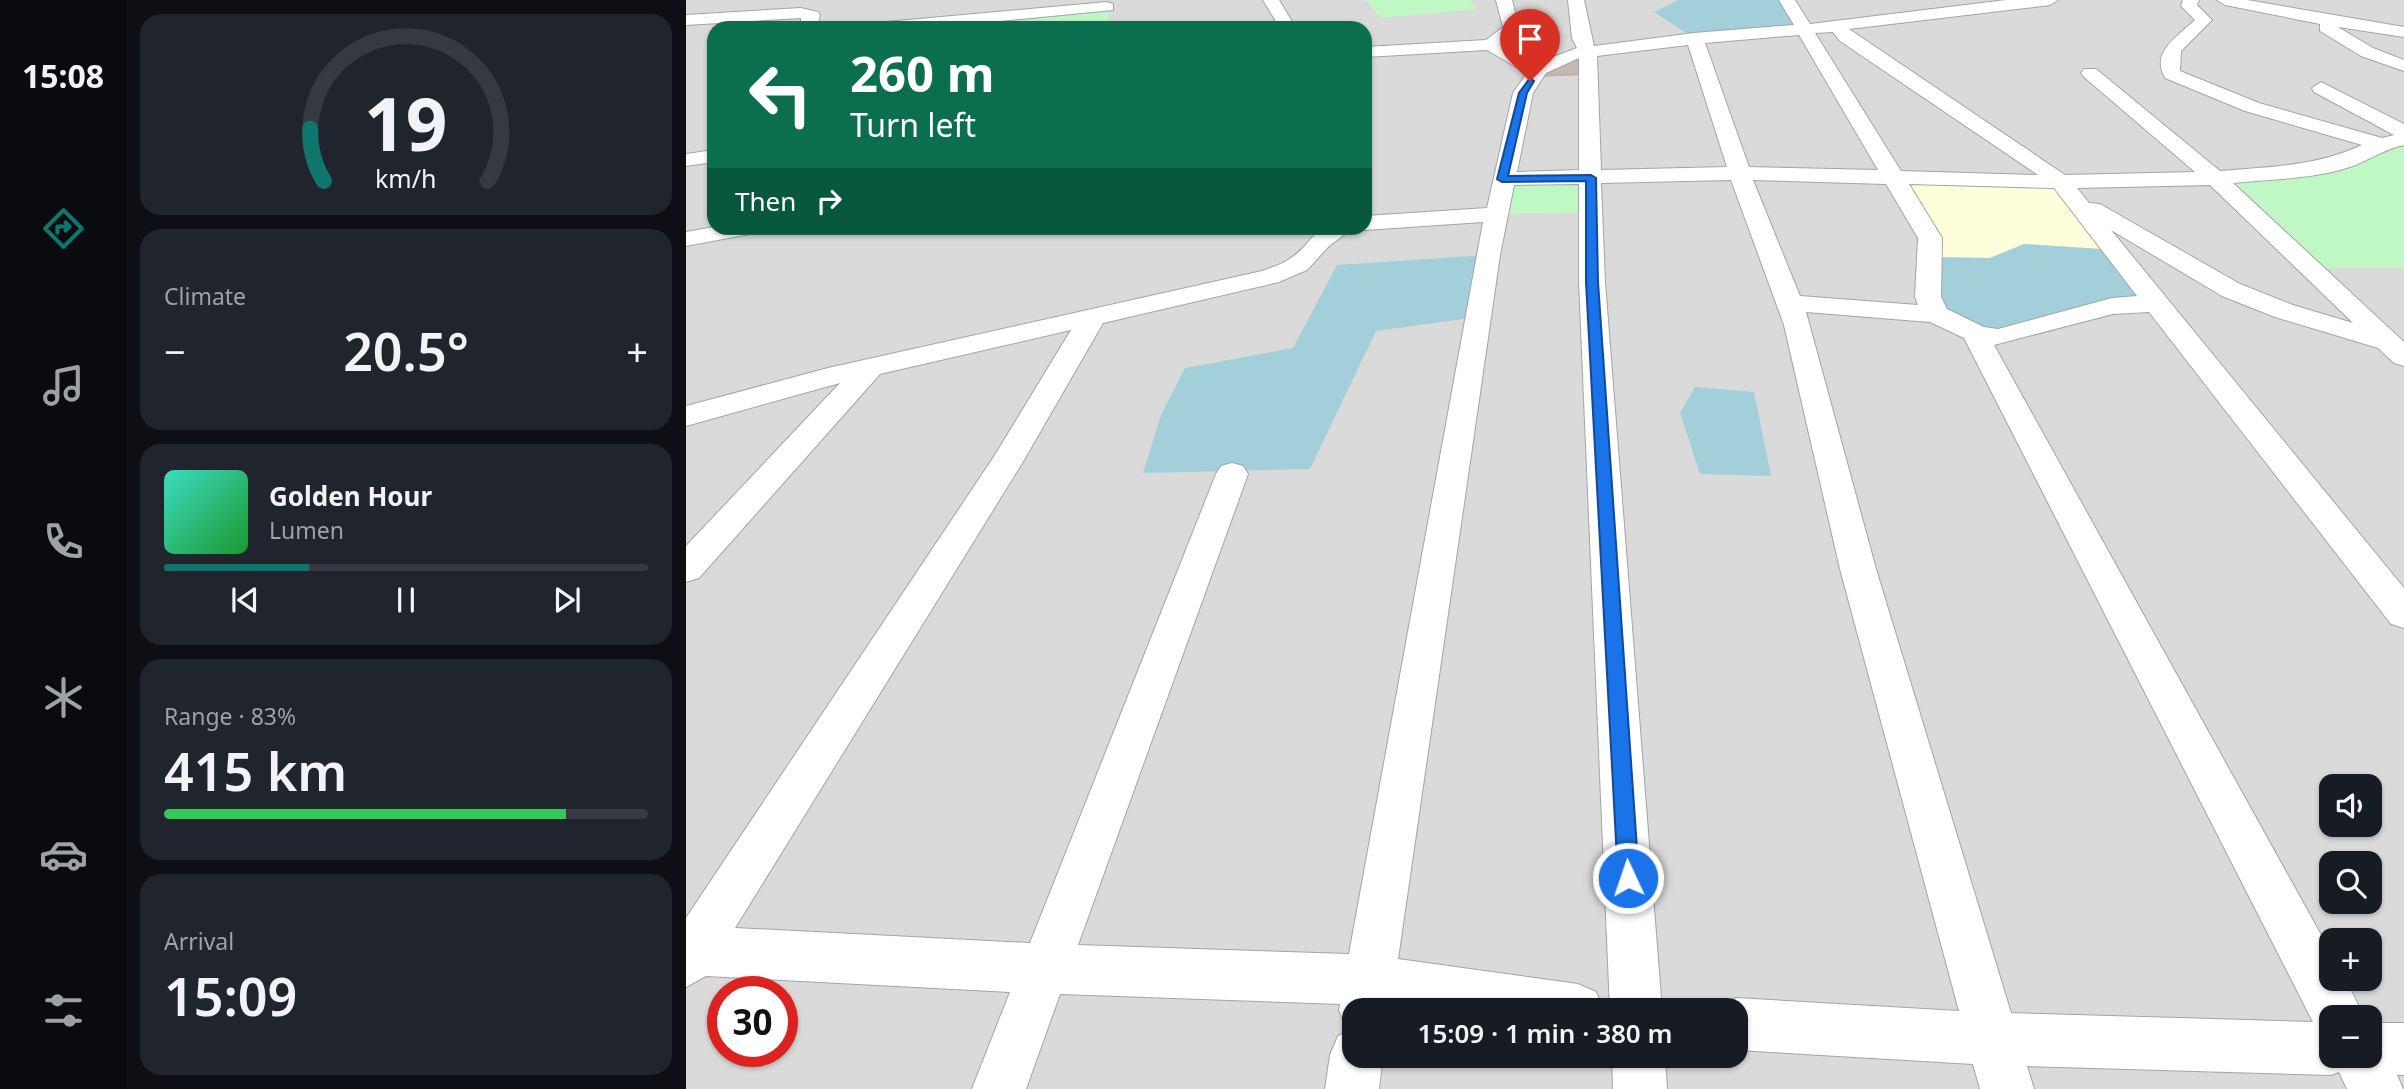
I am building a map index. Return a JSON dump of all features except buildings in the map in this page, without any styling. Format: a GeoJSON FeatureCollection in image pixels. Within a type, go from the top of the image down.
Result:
{"type":"FeatureCollection","features":[{"type":"Feature","properties":{"kind":"street"},"geometry":{"type":"LineString","coordinates":[[1271,0],[1283,21]]}},
{"type":"Feature","properties":{"kind":"street"},"geometry":{"type":"LineString","coordinates":[[1372,52],[1490,45],[1505,35],[1511,27],[1504,0]]}},
{"type":"Feature","properties":{"kind":"street"},"geometry":{"type":"LineString","coordinates":[[1576,0],[1581,37],[1588,52],[1592,282],[1635,998]]}},
{"type":"Feature","properties":{"kind":"street"},"geometry":{"type":"LineString","coordinates":[[1787,0],[1930,238],[1928,298],[1936,314]]}},
{"type":"Feature","properties":{"kind":"street"},"geometry":{"type":"LineString","coordinates":[[1368,995],[1495,214],[1523,93],[1537,71],[1551,62],[1588,52],[1694,38],[1841,26],[1918,7],[2050,0]]}},
{"type":"Feature","properties":{"kind":"street"},"geometry":{"type":"LineString","coordinates":[[2191,0],[2189,6],[2204,20],[2175,47],[2170,61],[2172,74],[2252,107],[2381,144]]}},
{"type":"Feature","properties":{"kind":"street"},"geometry":{"type":"LineString","coordinates":[[2225,0],[2300,8],[2343,23],[2404,32]]}},
{"type":"Feature","properties":{"kind":"street"},"geometry":{"type":"LineString","coordinates":[[923,21],[1020,7],[1112,3],[1111,21]]}},
{"type":"Feature","properties":{"kind":"street"},"geometry":{"type":"LineString","coordinates":[[2300,8],[2323,26],[2367,52],[2404,65]]}},
{"type":"Feature","properties":{"kind":"street"},"geometry":{"type":"LineString","coordinates":[[686,20],[801,13],[812,15],[811,21]]}},
{"type":"Feature","properties":{"kind":"street"},"geometry":{"type":"LineString","coordinates":[[1841,26],[1841,32],[1846,37],[2042,167],[2066,189],[2404,614]]}},
{"type":"Feature","properties":{"kind":"street"},"geometry":{"type":"LineString","coordinates":[[1694,38],[1801,339],[1858,569],[2007,1089]]}},
{"type":"Feature","properties":{"kind":"street"},"geometry":{"type":"LineString","coordinates":[[1490,45],[1537,71]]}},
{"type":"Feature","properties":{"kind":"street"},"geometry":{"type":"LineString","coordinates":[[2090,73],[2216,178],[2399,349]]}},
{"type":"Feature","properties":{"kind":"street"},"geometry":{"type":"LineString","coordinates":[[2321,88],[2404,132]]}},
{"type":"Feature","properties":{"kind":"street"},"geometry":{"type":"LineString","coordinates":[[1502,179],[1740,173],[1894,178],[2066,189],[2216,178],[2315,167],[2346,161],[2381,144],[2404,139]]}},
{"type":"Feature","properties":{"kind":"street"},"geometry":{"type":"LineString","coordinates":[[686,160],[707,157]]}},
{"type":"Feature","properties":{"kind":"street"},"geometry":{"type":"LineString","coordinates":[[2066,189],[2231,290],[2284,311],[2399,349]]}},
{"type":"Feature","properties":{"kind":"street"},"geometry":{"type":"LineString","coordinates":[[1372,223],[1495,214]]}},
{"type":"Feature","properties":{"kind":"street"},"geometry":{"type":"LineString","coordinates":[[686,239],[708,235]]}},
{"type":"Feature","properties":{"kind":"street"},"geometry":{"type":"LineString","coordinates":[[686,416],[754,396],[870,368],[1270,277],[1298,265],[1320,241],[1330,235]]}},
{"type":"Feature","properties":{"kind":"street"},"geometry":{"type":"LineString","coordinates":[[1790,303],[1936,314],[1977,334],[1999,337],[2112,306],[2157,303]]}},
{"type":"Feature","properties":{"kind":"street"},"geometry":{"type":"LineString","coordinates":[[689,954],[1001,472],[1092,318]]}},
{"type":"Feature","properties":{"kind":"street"},"geometry":{"type":"LineString","coordinates":[[1977,334],[1979,345],[2115,593],[2332,1005]]}},
{"type":"Feature","properties":{"kind":"street"},"geometry":{"type":"LineString","coordinates":[[686,569],[870,368]]}},
{"type":"Feature","properties":{"kind":"street"},"geometry":{"type":"LineString","coordinates":[[999,1089],[1231,474]]}},
{"type":"Feature","properties":{"kind":"street"},"geometry":{"type":"LineString","coordinates":[[689,954],[1046,969],[1410,998]]}},
{"type":"Feature","properties":{"kind":"street"},"geometry":{"type":"LineString","coordinates":[[1748,1025],[1993,1039],[2319,1049]]}},
{"type":"Feature","properties":{"kind":"street"},"geometry":{"type":"LineString","coordinates":[[2382,1049],[2404,1049]]}},
{"type":"Feature","properties":{"kind":"street"},"geometry":{"type":"LineString","coordinates":[[1352,1089],[1355,1068]]}},
{"type":"Feature","properties":{"kind":"street"},"geometry":{"type":"LineString","coordinates":[[1639,1068],[1640,1089]]}},
{"type":"Feature","properties":{"kind":"street"},"geometry":{"type":"LineString","coordinates":[[2365,1068],[2376,1089]]}},
{"type":"Feature","properties":{"kind":"shaded area"},"geometry":{"type":"Polygon","coordinates":[[[686,0],[2404,0],[2404,1089],[686,1089],[686,0]]]}},
{"type":"Feature","properties":{"kind":"shaded area"},"geometry":{"type":"Polygon","coordinates":[[[1894,178],[2060,182],[2115,250],[2024,244],[1990,258],[1928,257],[1894,178]]]}},
{"type":"Feature","properties":{"kind":"green space"},"geometry":{"type":"Polygon","coordinates":[[[1365,0],[1470,0],[1477,9],[1381,18],[1365,0]]]}},
{"type":"Feature","properties":{"kind":"green space"},"geometry":{"type":"Polygon","coordinates":[[[1107,7],[1109,21],[986,21],[986,17],[1107,7]]]}},
{"type":"Feature","properties":{"kind":"green space"},"geometry":{"type":"Polygon","coordinates":[[[2404,139],[2404,268],[2310,268],[2216,178],[2269,174],[2404,139]]]}},
{"type":"Feature","properties":{"kind":"green space"},"geometry":{"type":"Polygon","coordinates":[[[1591,178],[1591,212],[1495,214],[1502,179],[1591,178]]]}},
{"type":"Feature","properties":{"kind":"water"},"geometry":{"type":"Polygon","coordinates":[[[1679,0],[1787,0],[1803,29],[1694,38],[1654,12],[1679,0]]]}},
{"type":"Feature","properties":{"kind":"water"},"geometry":{"type":"Polygon","coordinates":[[[2024,244],[2115,250],[2157,303],[1999,337],[1936,314],[1928,257],[1990,258],[2024,244]]]}},
{"type":"Feature","properties":{"kind":"water"},"geometry":{"type":"Polygon","coordinates":[[[1488,255],[1478,317],[1376,331],[1310,469],[1143,473],[1161,415],[1185,368],[1293,348],[1337,265],[1488,255]]]}},
{"type":"Feature","properties":{"kind":"water"},"geometry":{"type":"Polygon","coordinates":[[[1695,387],[1754,392],[1771,476],[1700,474],[1680,413],[1695,387]]]}},
{"type":"Feature","properties":{"kind":"route"},"geometry":{"type":"LineString","coordinates":[[1530,81],[1523,93],[1502,179],[1591,178],[1592,282],[1628,878]]}}]}
